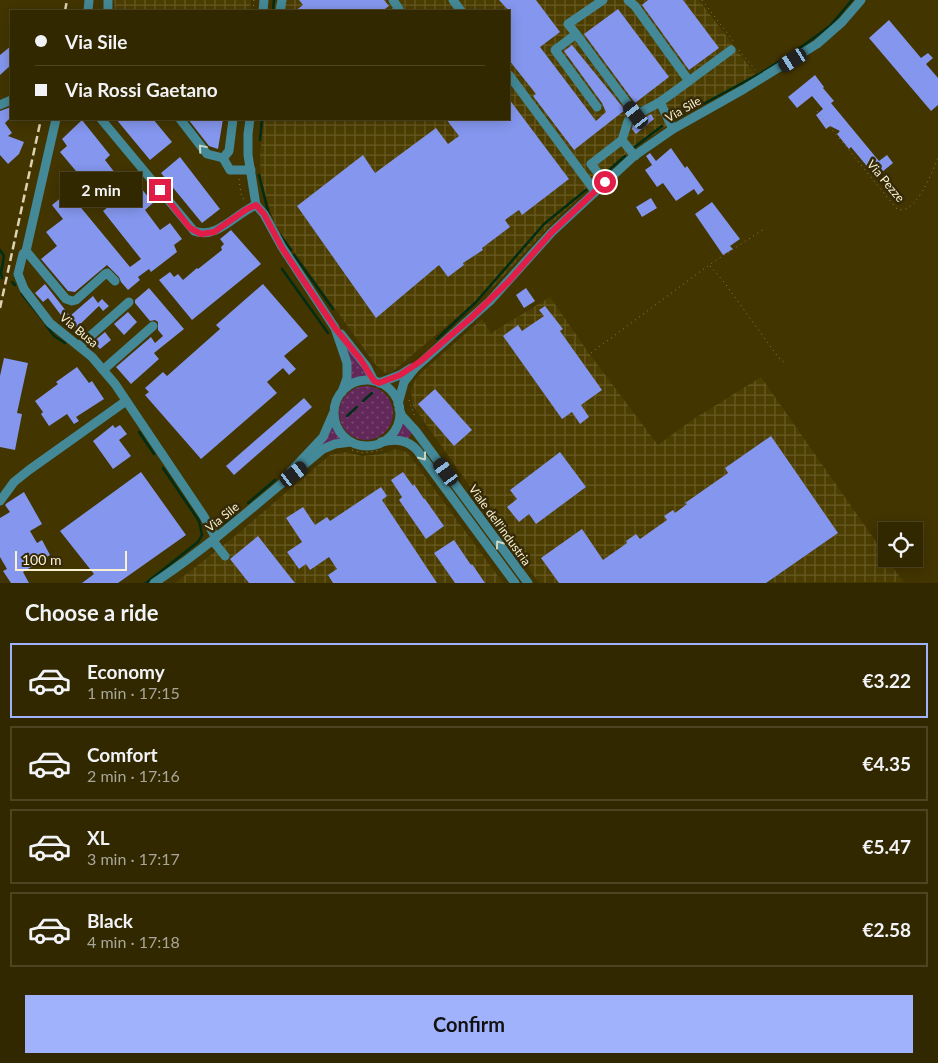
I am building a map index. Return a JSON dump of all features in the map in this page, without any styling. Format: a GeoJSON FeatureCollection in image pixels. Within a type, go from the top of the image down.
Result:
{"type":"FeatureCollection","features":[{"type":"Feature","properties":{"kind":"street"},"geometry":{"type":"LineString","coordinates":[[393,0],[399,9],[398,10]]}},
{"type":"Feature","properties":{"kind":"street"},"geometry":{"type":"LineString","coordinates":[[603,0],[568,24],[636,115]]}},
{"type":"Feature","properties":{"kind":"street"},"geometry":{"type":"LineString","coordinates":[[628,0],[635,6],[689,81]]}},
{"type":"Feature","properties":{"kind":"street","name":"Via Sile"},"geometry":{"type":"LineString","coordinates":[[377,382],[400,375],[421,361],[490,301],[552,232],[635,156],[673,129],[744,89],[817,44],[842,22],[862,0]]}},
{"type":"Feature","properties":{"kind":"street"},"geometry":{"type":"LineString","coordinates":[[576,34],[555,50],[597,107]]}},
{"type":"Feature","properties":{"kind":"street"},"geometry":{"type":"LineString","coordinates":[[605,182],[591,164],[622,140],[628,121],[660,102],[735,48]]}},
{"type":"Feature","properties":{"kind":"street"},"geometry":{"type":"LineString","coordinates":[[510,76],[595,191]]}},
{"type":"Feature","properties":{"kind":"street"},"geometry":{"type":"LineString","coordinates":[[660,102],[673,129]]}},
{"type":"Feature","properties":{"kind":"street","name":"Via Busa"},"geometry":{"type":"LineString","coordinates":[[56,120],[26,251],[23,254],[18,274],[24,289],[50,323],[79,346],[103,370],[126,401],[197,506],[214,540],[225,556]]}},
{"type":"Feature","properties":{"kind":"street"},"geometry":{"type":"LineString","coordinates":[[101,120],[194,231],[201,234],[211,233],[256,205]]}},
{"type":"Feature","properties":{"kind":"street"},"geometry":{"type":"LineString","coordinates":[[181,120],[206,154],[223,158],[230,170],[251,170]]}},
{"type":"Feature","properties":{"kind":"street"},"geometry":{"type":"LineString","coordinates":[[223,158],[229,151],[232,120]]}},
{"type":"Feature","properties":{"kind":"street"},"geometry":{"type":"LineString","coordinates":[[250,120],[248,155],[256,205],[264,214],[282,248],[335,328],[377,382],[392,393],[399,406],[399,419],[395,429],[383,446],[349,445],[337,426],[334,411],[336,401],[342,392],[347,378],[348,363],[335,328]]}},
{"type":"Feature","properties":{"kind":"street"},"geometry":{"type":"LineString","coordinates":[[622,140],[635,156]]}},
{"type":"Feature","properties":{"kind":"street"},"geometry":{"type":"LineString","coordinates":[[26,251],[66,299],[72,302],[107,273],[115,281]]}},
{"type":"Feature","properties":{"kind":"street"},"geometry":{"type":"LineString","coordinates":[[79,346],[129,302]]}},
{"type":"Feature","properties":{"kind":"street"},"geometry":{"type":"LineString","coordinates":[[103,370],[153,326]]}},
{"type":"Feature","properties":{"kind":"street","name":"Via Sile"},"geometry":{"type":"LineString","coordinates":[[399,406],[404,382],[421,361]]}},
{"type":"Feature","properties":{"kind":"street"},"geometry":{"type":"LineString","coordinates":[[342,392],[350,385],[359,381],[377,382]]}},
{"type":"Feature","properties":{"kind":"street"},"geometry":{"type":"LineString","coordinates":[[0,501],[14,482],[24,474],[126,401]]}},
{"type":"Feature","properties":{"kind":"street","name":"Viale dell'industria"},"geometry":{"type":"LineString","coordinates":[[399,406],[402,416],[415,430],[528,583]]}},
{"type":"Feature","properties":{"kind":"street","name":"Via Sile"},"geometry":{"type":"LineString","coordinates":[[284,481],[327,431],[334,411]]}},
{"type":"Feature","properties":{"kind":"street","name":"Viale dell'industria"},"geometry":{"type":"LineString","coordinates":[[383,446],[401,440],[408,442],[415,448],[515,583]]}},
{"type":"Feature","properties":{"kind":"street"},"geometry":{"type":"LineString","coordinates":[[304,466],[303,463],[313,452],[317,444]]}},
{"type":"Feature","properties":{"kind":"street","name":"Via Sile"},"geometry":{"type":"LineString","coordinates":[[154,583],[214,540],[327,447],[349,445]]}},
{"type":"Feature","properties":{"kind":"street","name":"Via Sile"},"geometry":{"type":"LineString","coordinates":[[161,583],[174,570]]}},
{"type":"Feature","properties":{"kind":"path"},"geometry":{"type":"LineString","coordinates":[[702,0],[735,48],[756,72]]}},
{"type":"Feature","properties":{"kind":"path","name":"Via Pezze"},"geometry":{"type":"LineString","coordinates":[[817,111],[899,211],[913,203],[922,194],[938,158]]}},
{"type":"Feature","properties":{"kind":"path"},"geometry":{"type":"LineString","coordinates":[[239,175],[241,194],[244,200]]}},
{"type":"Feature","properties":{"kind":"path"},"geometry":{"type":"LineString","coordinates":[[591,353],[709,265],[764,229]]}},
{"type":"Feature","properties":{"kind":"path"},"geometry":{"type":"LineString","coordinates":[[709,265],[786,364]]}},
{"type":"Feature","properties":{"kind":"path"},"geometry":{"type":"LineString","coordinates":[[408,396],[410,408],[416,420]]}},
{"type":"Feature","properties":{"kind":"path"},"geometry":{"type":"LineString","coordinates":[[349,445],[363,453],[383,446]]}},
{"type":"Feature","properties":{"kind":"shaded area"},"geometry":{"type":"Polygon","coordinates":[[[114,0],[251,0],[250,10],[115,10],[114,0]]]}},
{"type":"Feature","properties":{"kind":"shaded area"},"geometry":{"type":"Polygon","coordinates":[[[276,0],[699,0],[755,74],[671,123],[637,146],[556,219],[496,284],[392,372],[385,373],[375,364],[275,225],[261,181],[260,156],[264,120],[510,120],[510,10],[275,10],[276,0]]]}},
{"type":"Feature","properties":{"kind":"shaded area"},"geometry":{"type":"Polygon","coordinates":[[[550,297],[588,352],[658,445],[692,420],[761,377],[878,545],[878,567],[892,567],[904,582],[539,583],[413,406],[411,392],[415,380],[423,371],[482,319],[491,333],[550,297]]]}},
{"type":"Feature","properties":{"kind":"shaded area"},"geometry":{"type":"Polygon","coordinates":[[[341,336],[368,376],[349,380],[341,336]]]}},
{"type":"Feature","properties":{"kind":"shaded area"},"geometry":{"type":"Polygon","coordinates":[[[361,386],[371,386],[381,390],[389,398],[393,413],[389,428],[381,436],[371,440],[361,440],[351,436],[343,428],[339,418],[339,408],[343,398],[351,390],[361,386]]]}},
{"type":"Feature","properties":{"kind":"shaded area"},"geometry":{"type":"Polygon","coordinates":[[[402,422],[413,432],[408,439],[395,436],[402,422]]]}},
{"type":"Feature","properties":{"kind":"shaded area"},"geometry":{"type":"Polygon","coordinates":[[[332,426],[341,440],[316,452],[332,426]]]}},
{"type":"Feature","properties":{"kind":"shaded area"},"geometry":{"type":"Polygon","coordinates":[[[395,449],[407,452],[503,583],[175,583],[235,536],[330,455],[346,452],[362,456],[382,454],[395,449]]]}},
{"type":"Feature","properties":{"kind":"building"},"geometry":{"type":"Polygon","coordinates":[[[299,0],[384,0],[389,6],[383,10],[296,10],[303,5],[299,0]]]}},
{"type":"Feature","properties":{"kind":"building"},"geometry":{"type":"Polygon","coordinates":[[[499,0],[536,0],[560,32],[540,47],[596,121],[606,112],[602,103],[564,51],[572,45],[625,110],[574,150],[533,96],[536,94],[510,61],[510,10],[499,0]]]}},
{"type":"Feature","properties":{"kind":"building"},"geometry":{"type":"Polygon","coordinates":[[[648,0],[683,0],[719,48],[689,70],[642,5],[648,0]]]}},
{"type":"Feature","properties":{"kind":"building"},"geometry":{"type":"Polygon","coordinates":[[[618,9],[669,77],[635,103],[584,34],[618,9]]]}},
{"type":"Feature","properties":{"kind":"building"},"geometry":{"type":"Polygon","coordinates":[[[889,20],[921,58],[928,53],[933,58],[926,64],[938,78],[938,105],[931,111],[869,38],[889,20]]]}},
{"type":"Feature","properties":{"kind":"building"},"geometry":{"type":"Polygon","coordinates":[[[10,47],[10,66],[0,75],[0,55],[10,47]]]}},
{"type":"Feature","properties":{"kind":"building"},"geometry":{"type":"Polygon","coordinates":[[[815,75],[834,101],[831,103],[879,161],[887,155],[893,163],[876,177],[851,147],[849,149],[837,134],[840,131],[830,126],[826,129],[816,115],[823,109],[812,96],[797,108],[788,97],[815,75]]]}},
{"type":"Feature","properties":{"kind":"building"},"geometry":{"type":"Polygon","coordinates":[[[510,100],[569,179],[522,215],[519,210],[505,220],[510,227],[448,277],[439,265],[376,318],[297,206],[363,155],[375,173],[436,128],[448,144],[459,136],[447,120],[510,120],[510,100]]]}},
{"type":"Feature","properties":{"kind":"building"},"geometry":{"type":"Polygon","coordinates":[[[10,107],[10,118],[5,123],[12,133],[8,136],[24,142],[19,154],[8,164],[0,155],[0,111],[10,107]]]}},
{"type":"Feature","properties":{"kind":"building"},"geometry":{"type":"Polygon","coordinates":[[[651,114],[654,119],[636,134],[632,129],[633,125],[651,114]]]}},
{"type":"Feature","properties":{"kind":"building"},"geometry":{"type":"Polygon","coordinates":[[[82,120],[110,155],[105,160],[119,178],[97,196],[60,152],[67,146],[62,139],[82,120]]]}},
{"type":"Feature","properties":{"kind":"building"},"geometry":{"type":"Polygon","coordinates":[[[117,120],[154,120],[172,142],[150,160],[117,120]]]}},
{"type":"Feature","properties":{"kind":"building"},"geometry":{"type":"Polygon","coordinates":[[[189,120],[223,120],[218,149],[209,146],[189,120]]]}},
{"type":"Feature","properties":{"kind":"building"},"geometry":{"type":"Polygon","coordinates":[[[671,148],[704,190],[698,195],[694,189],[676,201],[663,183],[657,187],[645,170],[652,165],[646,156],[650,153],[656,161],[671,148]]]}},
{"type":"Feature","properties":{"kind":"building"},"geometry":{"type":"Polygon","coordinates":[[[180,157],[220,209],[202,223],[161,173],[180,157]]]}},
{"type":"Feature","properties":{"kind":"building"},"geometry":{"type":"Polygon","coordinates":[[[141,188],[153,203],[145,210],[160,230],[170,223],[182,239],[174,245],[177,252],[151,272],[149,269],[138,277],[140,280],[128,290],[107,265],[75,292],[68,291],[41,259],[57,246],[46,232],[63,219],[52,205],[68,192],[130,267],[141,259],[103,211],[129,190],[133,196],[141,188]]]}},
{"type":"Feature","properties":{"kind":"building"},"geometry":{"type":"Polygon","coordinates":[[[651,198],[657,208],[642,217],[636,207],[651,198]]]}},
{"type":"Feature","properties":{"kind":"building"},"geometry":{"type":"Polygon","coordinates":[[[712,202],[740,239],[730,246],[733,249],[723,255],[695,214],[712,202]]]}},
{"type":"Feature","properties":{"kind":"building"},"geometry":{"type":"Polygon","coordinates":[[[231,230],[261,264],[192,320],[159,280],[170,272],[174,277],[178,274],[183,280],[222,250],[221,247],[224,244],[220,239],[231,230]]]}},
{"type":"Feature","properties":{"kind":"building"},"geometry":{"type":"Polygon","coordinates":[[[45,284],[70,316],[93,296],[98,303],[102,299],[109,306],[103,311],[99,306],[73,331],[48,298],[43,302],[35,293],[45,284]]]}},
{"type":"Feature","properties":{"kind":"building"},"geometry":{"type":"Polygon","coordinates":[[[263,284],[308,336],[284,356],[296,369],[289,375],[283,368],[267,382],[277,393],[201,459],[145,395],[149,392],[145,388],[163,372],[167,376],[220,329],[216,325],[263,284]]]}},
{"type":"Feature","properties":{"kind":"building"},"geometry":{"type":"Polygon","coordinates":[[[149,288],[184,329],[154,353],[159,359],[131,384],[116,367],[151,337],[155,343],[163,336],[158,330],[158,322],[155,320],[150,321],[135,303],[135,300],[149,288]]]}},
{"type":"Feature","properties":{"kind":"building"},"geometry":{"type":"Polygon","coordinates":[[[526,288],[535,301],[524,308],[516,295],[526,288]]]}},
{"type":"Feature","properties":{"kind":"building"},"geometry":{"type":"Polygon","coordinates":[[[545,306],[563,329],[560,331],[602,390],[581,405],[589,417],[580,424],[572,412],[562,419],[503,336],[518,325],[522,331],[544,316],[539,310],[545,306]]]}},
{"type":"Feature","properties":{"kind":"building"},"geometry":{"type":"Polygon","coordinates":[[[128,312],[137,322],[124,335],[114,324],[128,312]]]}},
{"type":"Feature","properties":{"kind":"building"},"geometry":{"type":"Polygon","coordinates":[[[105,332],[111,340],[100,349],[93,342],[105,332]]]}},
{"type":"Feature","properties":{"kind":"building"},"geometry":{"type":"Polygon","coordinates":[[[4,358],[28,363],[17,413],[22,414],[15,450],[0,447],[0,376],[4,358]]]}},
{"type":"Feature","properties":{"kind":"building"},"geometry":{"type":"Polygon","coordinates":[[[77,367],[89,383],[92,381],[104,399],[76,417],[79,421],[74,424],[67,414],[49,426],[41,414],[43,412],[35,401],[58,384],[56,382],[77,367]]]}},
{"type":"Feature","properties":{"kind":"building"},"geometry":{"type":"Polygon","coordinates":[[[435,389],[472,430],[454,446],[418,404],[435,389]]]}},
{"type":"Feature","properties":{"kind":"building"},"geometry":{"type":"Polygon","coordinates":[[[304,398],[312,407],[234,475],[226,466],[304,398]]]}},
{"type":"Feature","properties":{"kind":"building"},"geometry":{"type":"Polygon","coordinates":[[[113,425],[115,428],[120,425],[127,434],[119,440],[131,456],[113,469],[93,441],[113,425]]]}},
{"type":"Feature","properties":{"kind":"building"},"geometry":{"type":"Polygon","coordinates":[[[771,436],[838,533],[766,583],[559,583],[541,558],[582,529],[603,560],[636,534],[640,539],[667,520],[664,516],[673,510],[675,513],[687,504],[685,503],[728,473],[725,468],[771,436]]]}},
{"type":"Feature","properties":{"kind":"building"},"geometry":{"type":"Polygon","coordinates":[[[560,452],[586,487],[536,524],[529,514],[519,522],[507,507],[517,499],[510,490],[560,452]]]}},
{"type":"Feature","properties":{"kind":"building"},"geometry":{"type":"Polygon","coordinates":[[[141,472],[186,535],[118,583],[82,583],[94,574],[60,531],[141,472]]]}},
{"type":"Feature","properties":{"kind":"building"},"geometry":{"type":"Polygon","coordinates":[[[403,472],[413,486],[414,484],[444,526],[426,539],[399,500],[402,497],[391,480],[403,472]]]}},
{"type":"Feature","properties":{"kind":"building"},"geometry":{"type":"Polygon","coordinates":[[[381,487],[387,496],[382,500],[437,583],[333,583],[328,575],[337,569],[329,557],[310,570],[306,564],[299,569],[287,552],[302,542],[286,518],[303,507],[315,525],[327,517],[330,521],[381,487]]]}},
{"type":"Feature","properties":{"kind":"building"},"geometry":{"type":"Polygon","coordinates":[[[24,492],[42,524],[30,531],[37,543],[42,540],[50,555],[23,572],[29,583],[11,583],[3,571],[7,569],[0,557],[0,518],[10,512],[5,505],[24,492]]]}},
{"type":"Feature","properties":{"kind":"building"},"geometry":{"type":"Polygon","coordinates":[[[258,536],[295,583],[249,583],[230,559],[258,536]]]}},
{"type":"Feature","properties":{"kind":"building"},"geometry":{"type":"Polygon","coordinates":[[[454,540],[485,583],[455,583],[434,553],[454,540]]]}},
{"type":"Feature","properties":{"kind":"waterway"},"geometry":{"type":"LineString","coordinates":[[273,10],[274,0]]}},
{"type":"Feature","properties":{"kind":"waterway"},"geometry":{"type":"LineString","coordinates":[[675,119],[761,73],[797,50],[830,26],[852,0]]}},
{"type":"Feature","properties":{"kind":"waterway"},"geometry":{"type":"LineString","coordinates":[[260,140],[262,120]]}},
{"type":"Feature","properties":{"kind":"waterway"},"geometry":{"type":"LineString","coordinates":[[632,149],[662,126]]}},
{"type":"Feature","properties":{"kind":"waterway"},"geometry":{"type":"LineString","coordinates":[[603,175],[625,156]]}},
{"type":"Feature","properties":{"kind":"waterway"},"geometry":{"type":"LineString","coordinates":[[259,175],[269,215]]}},
{"type":"Feature","properties":{"kind":"waterway"},"geometry":{"type":"LineString","coordinates":[[437,339],[476,302],[544,224],[586,190]]}},
{"type":"Feature","properties":{"kind":"waterway"},"geometry":{"type":"LineString","coordinates":[[280,235],[291,250]]}},
{"type":"Feature","properties":{"kind":"waterway"},"geometry":{"type":"LineString","coordinates":[[0,250],[4,256],[2,278]]}},
{"type":"Feature","properties":{"kind":"waterway"},"geometry":{"type":"LineString","coordinates":[[294,255],[333,309]]}},
{"type":"Feature","properties":{"kind":"waterway"},"geometry":{"type":"LineString","coordinates":[[282,269],[328,333]]}},
{"type":"Feature","properties":{"kind":"waterway"},"geometry":{"type":"LineString","coordinates":[[12,282],[15,285]]}},
{"type":"Feature","properties":{"kind":"waterway"},"geometry":{"type":"LineString","coordinates":[[22,294],[43,320]]}},
{"type":"Feature","properties":{"kind":"waterway"},"geometry":{"type":"LineString","coordinates":[[46,325],[54,336],[65,343]]}},
{"type":"Feature","properties":{"kind":"waterway"},"geometry":{"type":"LineString","coordinates":[[363,401],[372,393]]}},
{"type":"Feature","properties":{"kind":"waterway"},"geometry":{"type":"LineString","coordinates":[[347,416],[357,407]]}},
{"type":"Feature","properties":{"kind":"waterway"},"geometry":{"type":"LineString","coordinates":[[139,432],[154,454]]}},
{"type":"Feature","properties":{"kind":"waterway"},"geometry":{"type":"LineString","coordinates":[[146,583],[198,542],[202,535],[199,521],[163,468]]}},
{"type":"Feature","properties":{"kind":"waterway"},"geometry":{"type":"LineString","coordinates":[[248,503],[275,480]]}},
{"type":"Feature","properties":{"kind":"waterway"},"geometry":{"type":"LineString","coordinates":[[220,526],[234,515]]}},
{"type":"Feature","properties":{"kind":"railway"},"geometry":{"type":"LineString","coordinates":[[65,10],[67,0]]}},
{"type":"Feature","properties":{"kind":"railway"},"geometry":{"type":"LineString","coordinates":[[0,308],[41,120]]}},
{"type":"Feature","properties":{"kind":"route"},"geometry":{"type":"LineString","coordinates":[[160,190],[190,228],[201,234],[214,232],[247,209],[256,205],[264,214],[282,248],[335,328],[367,367],[374,381],[379,383],[400,375],[421,361],[471,318],[508,282],[552,232],[605,182]]}}]}
